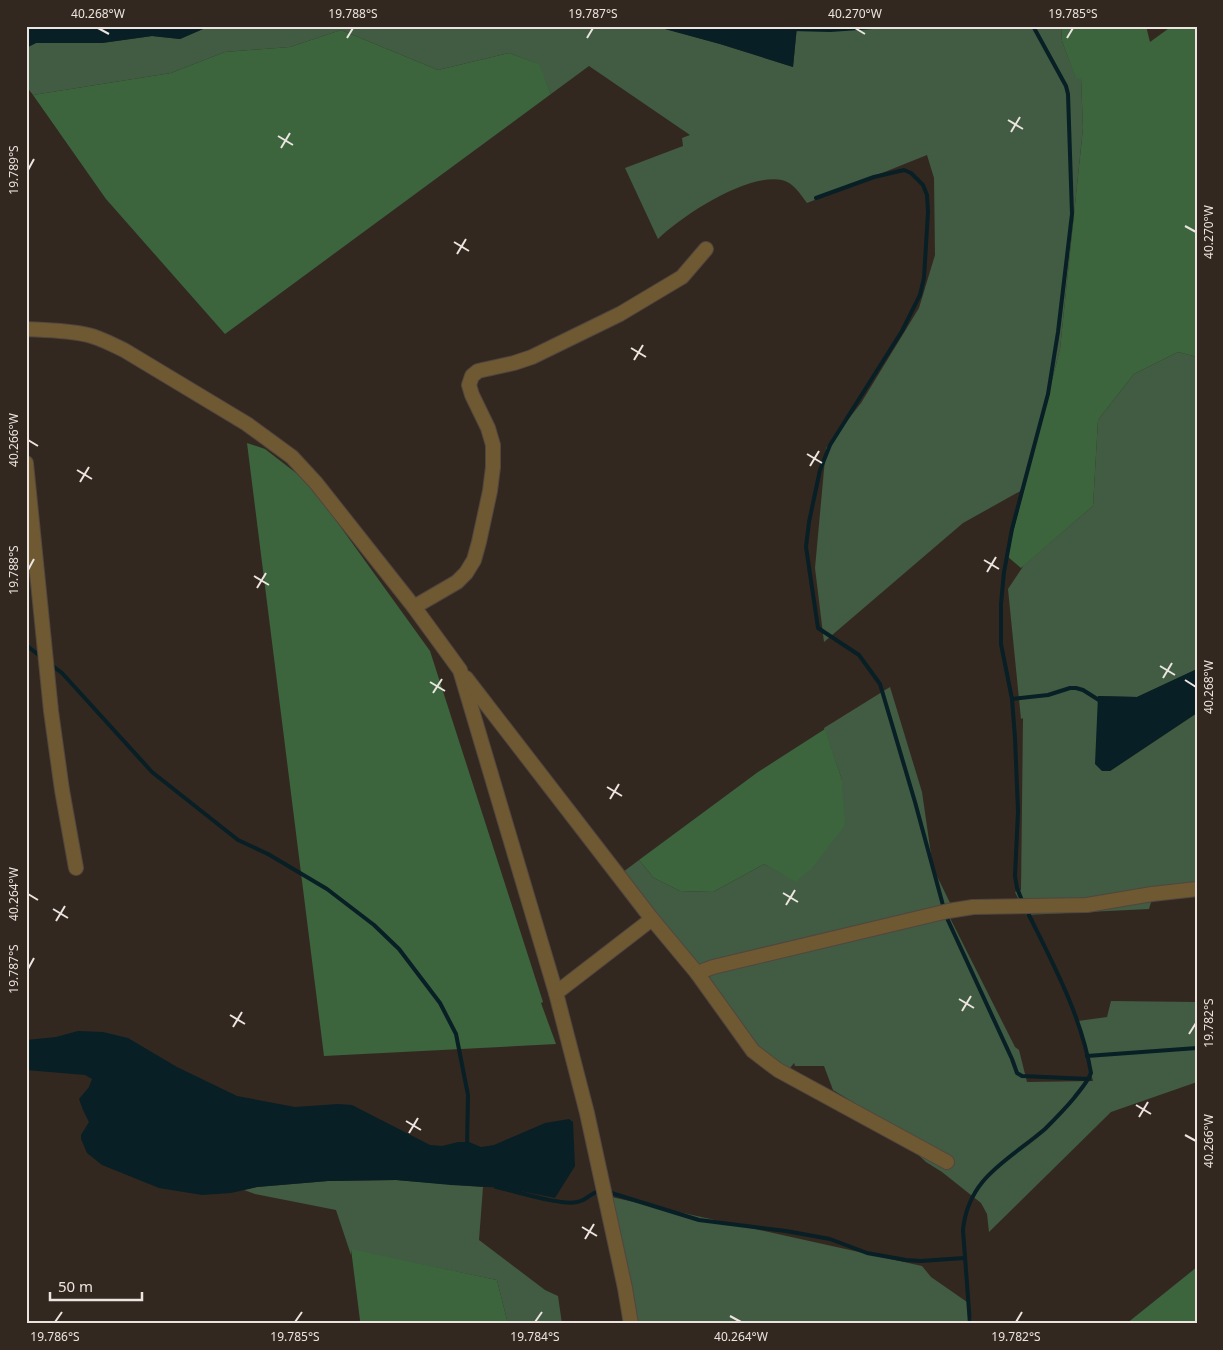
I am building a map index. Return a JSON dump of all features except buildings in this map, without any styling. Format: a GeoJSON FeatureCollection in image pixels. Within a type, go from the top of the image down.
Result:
{"type":"FeatureCollection","features":[{"type":"Feature","properties":{"kind":"street"},"geometry":{"type":"LineString","coordinates":[[414,607],[456,582],[466,573],[474,560],[479,542],[490,491],[493,445],[488,428],[472,395],[470,380],[475,373],[532,357],[620,314],[682,277],[706,250]]}},
{"type":"Feature","properties":{"kind":"street"},"geometry":{"type":"LineString","coordinates":[[26,329],[61,330],[104,340],[124,350],[247,424],[292,457],[316,482],[414,607],[460,670],[652,919],[697,973],[744,1040],[760,1058],[778,1070],[948,1162]]}},
{"type":"Feature","properties":{"kind":"street"},"geometry":{"type":"LineString","coordinates":[[26,464],[51,712],[76,868]]}},
{"type":"Feature","properties":{"kind":"street"},"geometry":{"type":"LineString","coordinates":[[460,670],[556,993],[587,1114],[625,1288],[631,1324]]}},
{"type":"Feature","properties":{"kind":"street"},"geometry":{"type":"LineString","coordinates":[[697,973],[713,967],[814,942],[948,911],[973,907],[1087,905],[1152,894],[1197,889]]}},
{"type":"Feature","properties":{"kind":"street"},"geometry":{"type":"LineString","coordinates":[[556,993],[652,919]]}},
{"type":"Feature","properties":{"kind":"green space"},"geometry":{"type":"Polygon","coordinates":[[[223,26],[654,26],[793,67],[797,26],[1061,26],[1062,41],[1076,78],[1081,78],[1083,128],[1060,349],[1024,489],[963,523],[824,642],[815,568],[826,448],[861,403],[919,308],[935,255],[934,178],[927,155],[807,203],[796,189],[786,181],[768,180],[751,183],[734,189],[699,208],[658,239],[625,168],[683,146],[682,138],[690,135],[589,66],[551,94],[538,64],[509,53],[438,70],[341,30],[290,47],[225,52],[171,73],[33,95],[26,86],[26,48],[36,43],[102,43],[152,36],[180,39],[203,29],[223,26]]]}},
{"type":"Feature","properties":{"kind":"green space"},"geometry":{"type":"Polygon","coordinates":[[[1061,26],[1146,26],[1150,42],[1172,26],[1197,26],[1197,357],[1178,352],[1134,374],[1098,420],[1093,506],[1021,568],[1007,556],[1060,349],[1083,128],[1081,78],[1076,79],[1062,41],[1061,26]]]}},
{"type":"Feature","properties":{"kind":"green space"},"geometry":{"type":"Polygon","coordinates":[[[341,30],[438,70],[509,53],[539,64],[551,94],[225,334],[106,199],[33,95],[171,73],[225,52],[290,47],[341,30]]]}},
{"type":"Feature","properties":{"kind":"green space"},"geometry":{"type":"Polygon","coordinates":[[[1178,352],[1197,357],[1197,669],[1137,697],[1098,696],[1110,771],[1197,713],[1197,896],[1152,899],[1149,909],[1026,915],[1015,892],[1021,890],[1023,718],[1021,719],[1008,589],[1024,565],[1093,506],[1098,420],[1134,374],[1178,352]]]}},
{"type":"Feature","properties":{"kind":"green space"},"geometry":{"type":"Polygon","coordinates":[[[247,443],[265,449],[309,483],[430,651],[543,1002],[541,1003],[556,1044],[324,1056],[247,443]]]}},
{"type":"Feature","properties":{"kind":"green space"},"geometry":{"type":"Polygon","coordinates":[[[890,687],[922,792],[933,868],[954,911],[948,914],[1015,1047],[1019,1050],[1027,1082],[1093,1081],[1078,1021],[1107,1017],[1111,1001],[1197,1002],[1197,1082],[1111,1112],[989,1232],[987,1214],[981,1203],[942,1172],[926,1162],[887,1123],[833,1090],[824,1066],[795,1066],[794,1063],[781,1080],[623,872],[639,860],[654,878],[680,891],[713,892],[764,864],[796,881],[810,869],[842,780],[824,728],[890,687]]]}},
{"type":"Feature","properties":{"kind":"green space"},"geometry":{"type":"Polygon","coordinates":[[[825,729],[842,780],[845,825],[810,871],[796,882],[764,864],[713,892],[680,891],[654,878],[639,860],[758,772],[825,729]]]}},
{"type":"Feature","properties":{"kind":"green space"},"geometry":{"type":"Polygon","coordinates":[[[396,1180],[483,1187],[479,1240],[545,1290],[558,1296],[562,1324],[508,1324],[497,1280],[351,1250],[351,1255],[336,1210],[255,1194],[244,1190],[257,1187],[328,1181],[396,1180]]]}},
{"type":"Feature","properties":{"kind":"green space"},"geometry":{"type":"Polygon","coordinates":[[[607,1196],[922,1266],[931,1277],[967,1302],[973,1324],[626,1324],[607,1196]]]}},
{"type":"Feature","properties":{"kind":"green space"},"geometry":{"type":"Polygon","coordinates":[[[351,1249],[497,1280],[508,1324],[359,1324],[351,1249]]]}},
{"type":"Feature","properties":{"kind":"green space"},"geometry":{"type":"Polygon","coordinates":[[[1197,1267],[1197,1324],[1126,1324],[1197,1267]]]}},
{"type":"Feature","properties":{"kind":"water"},"geometry":{"type":"Polygon","coordinates":[[[26,26],[223,26],[203,29],[180,39],[152,36],[102,43],[36,43],[26,48],[26,26]]]}},
{"type":"Feature","properties":{"kind":"water"},"geometry":{"type":"Polygon","coordinates":[[[654,26],[797,26],[793,67],[720,44],[654,26]]]}},
{"type":"Feature","properties":{"kind":"water"},"geometry":{"type":"Polygon","coordinates":[[[1197,669],[1197,713],[1110,771],[1102,771],[1095,764],[1098,696],[1137,697],[1197,669]]]}},
{"type":"Feature","properties":{"kind":"water"},"geometry":{"type":"Polygon","coordinates":[[[78,1031],[103,1032],[128,1038],[177,1067],[237,1096],[295,1107],[352,1105],[430,1145],[442,1146],[458,1142],[469,1142],[481,1147],[494,1145],[545,1123],[569,1119],[573,1122],[575,1166],[555,1198],[505,1188],[396,1180],[328,1181],[257,1187],[231,1193],[202,1195],[159,1188],[102,1165],[87,1153],[81,1135],[89,1122],[79,1099],[89,1087],[92,1079],[85,1075],[26,1070],[26,1040],[56,1037],[78,1031]]]}},
{"type":"Feature","properties":{"kind":"waterway"},"geometry":{"type":"LineString","coordinates":[[792,29],[830,30],[887,26]]}},
{"type":"Feature","properties":{"kind":"waterway"},"geometry":{"type":"LineString","coordinates":[[1023,903],[1015,876],[1018,811],[1015,738],[1012,699],[1001,644],[1001,604],[1004,572],[1012,529],[1048,394],[1058,332],[1072,214],[1068,94],[1066,86],[1033,26]]}},
{"type":"Feature","properties":{"kind":"waterway"},"geometry":{"type":"LineString","coordinates":[[816,198],[874,177],[904,170],[911,173],[923,185],[927,195],[928,212],[924,278],[920,295],[902,331],[830,445],[820,470],[809,522],[806,547],[818,628],[859,655],[880,684],[944,909]]}},
{"type":"Feature","properties":{"kind":"waterway"},"geometry":{"type":"LineString","coordinates":[[26,645],[41,657]]}},
{"type":"Feature","properties":{"kind":"waterway"},"geometry":{"type":"LineString","coordinates":[[50,664],[62,673],[152,772],[238,840],[268,854],[327,889],[374,925],[399,949],[440,1003],[456,1034],[468,1095],[467,1147]]}},
{"type":"Feature","properties":{"kind":"waterway"},"geometry":{"type":"LineString","coordinates":[[1012,699],[1048,695],[1076,688],[1083,690],[1102,702]]}},
{"type":"Feature","properties":{"kind":"waterway"},"geometry":{"type":"LineString","coordinates":[[970,1324],[963,1230],[966,1212],[973,1196],[992,1171],[1045,1129],[1060,1114],[1088,1080],[1091,1073],[1073,1009],[1026,909]]}},
{"type":"Feature","properties":{"kind":"waterway"},"geometry":{"type":"LineString","coordinates":[[946,916],[1017,1073],[1022,1076],[1089,1079]]}},
{"type":"Feature","properties":{"kind":"waterway"},"geometry":{"type":"LineString","coordinates":[[1087,1056],[1197,1048]]}},
{"type":"Feature","properties":{"kind":"waterway"},"geometry":{"type":"LineString","coordinates":[[496,1187],[549,1200],[570,1203],[583,1200],[601,1191]]}},
{"type":"Feature","properties":{"kind":"waterway"},"geometry":{"type":"LineString","coordinates":[[608,1192],[699,1220],[786,1231],[830,1239],[867,1253],[921,1261],[964,1258]]}}]}
